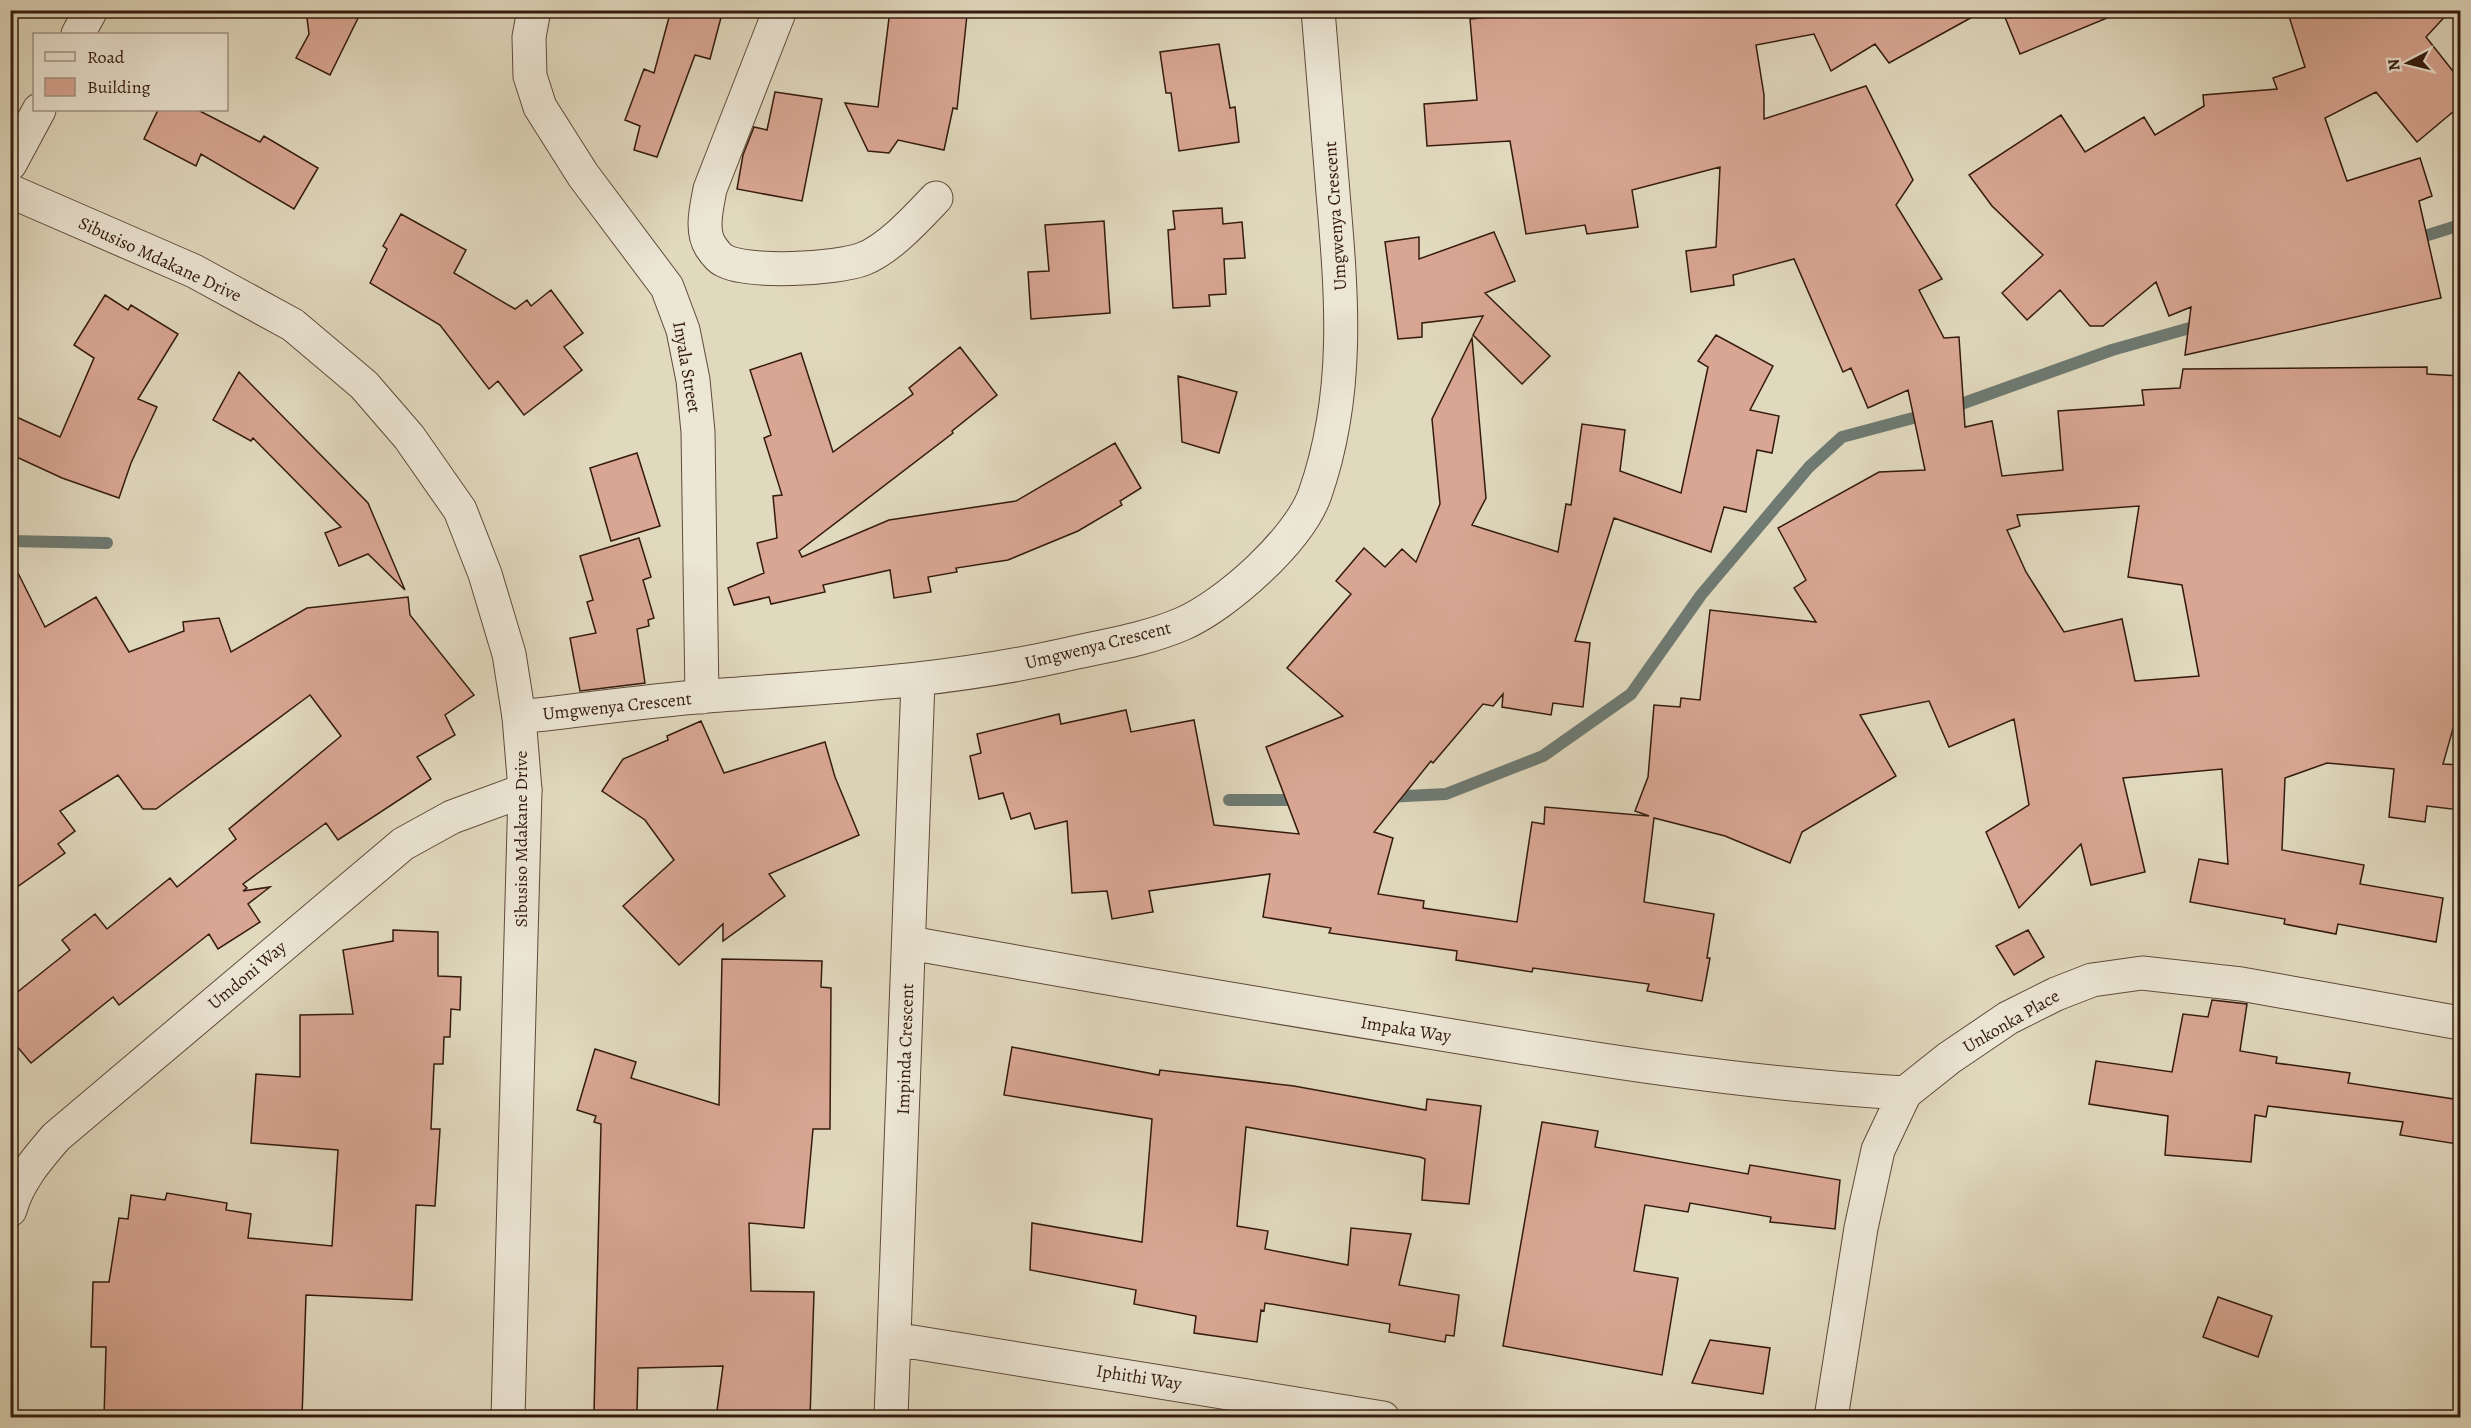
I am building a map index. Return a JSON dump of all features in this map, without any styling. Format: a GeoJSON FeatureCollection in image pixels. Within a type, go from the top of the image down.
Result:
{"type":"FeatureCollection","features":[{"type":"Feature","properties":{"kind":"street"},"geometry":{"type":"LineString","coordinates":[[79,33],[91,10]]}},
{"type":"Feature","properties":{"kind":"street","name":"Inyala Street"},"geometry":{"type":"LineString","coordinates":[[534,10],[529,37],[530,76],[540,107],[583,175],[668,286],[683,330],[693,380],[698,432],[702,697]]}},
{"type":"Feature","properties":{"kind":"street"},"geometry":{"type":"LineString","coordinates":[[780,10],[710,189],[705,219],[709,245],[723,260],[752,268],[803,269],[863,259],[906,230],[936,198]]}},
{"type":"Feature","properties":{"kind":"street","name":"Umgwenya Crescent"},"geometry":{"type":"LineString","coordinates":[[519,717],[702,697],[918,681],[1013,666],[1156,634],[1183,624],[1221,603],[1248,579],[1300,524],[1314,498],[1332,436],[1343,351],[1340,280],[1318,10]]}},
{"type":"Feature","properties":{"kind":"street"},"geometry":{"type":"LineString","coordinates":[[10,164],[38,111]]}},
{"type":"Feature","properties":{"kind":"street","name":"Sibusiso Mdakane Drive"},"geometry":{"type":"LineString","coordinates":[[10,191],[194,271],[283,320],[364,385],[409,437],[460,510],[485,574],[508,654],[519,717],[525,790],[508,1418]]}},
{"type":"Feature","properties":{"kind":"street","name":"Impinda Crescent"},"geometry":{"type":"LineString","coordinates":[[891,1418],[918,681]]}},
{"type":"Feature","properties":{"kind":"street","name":"Umdoni Way"},"geometry":{"type":"LineString","coordinates":[[10,1210],[29,1168],[56,1137],[403,844],[452,817],[525,790]]}},
{"type":"Feature","properties":{"kind":"street","name":"Impaka Way"},"geometry":{"type":"LineString","coordinates":[[910,943],[1131,984],[1641,1067],[1812,1088],[1905,1093]]}},
{"type":"Feature","properties":{"kind":"street","name":"Unkonka Place"},"geometry":{"type":"LineString","coordinates":[[1831,1418],[1861,1228],[1878,1150],[1905,1093],[1949,1058],[2008,1018],[2056,994],[2092,980],[2142,973],[2241,984],[2460,1023]]}},
{"type":"Feature","properties":{"kind":"street","name":"Iphithi Way"},"geometry":{"type":"LineString","coordinates":[[894,1339],[1383,1418]]}},
{"type":"Feature","properties":{"kind":"building"},"geometry":{"type":"Polygon","coordinates":[[[306,10],[362,10],[330,75],[296,58],[309,34],[306,10]]]}},
{"type":"Feature","properties":{"kind":"building"},"geometry":{"type":"Polygon","coordinates":[[[671,10],[723,10],[710,59],[695,55],[657,157],[634,150],[640,126],[625,120],[644,69],[654,73],[671,10]]]}},
{"type":"Feature","properties":{"kind":"building"},"geometry":{"type":"Polygon","coordinates":[[[890,10],[934,10],[967,15],[957,109],[953,108],[944,150],[898,140],[889,153],[868,151],[845,103],[878,107],[890,10]]]}},
{"type":"Feature","properties":{"kind":"building"},"geometry":{"type":"Polygon","coordinates":[[[1512,10],[1985,10],[1889,63],[1875,44],[1831,71],[1814,34],[1756,45],[1764,95],[1764,119],[1866,86],[1913,180],[1896,205],[1942,279],[1919,290],[1944,338],[1959,337],[1965,427],[1992,421],[2002,476],[2063,470],[2058,411],[2144,405],[2142,390],[2180,388],[2183,369],[2427,367],[2427,374],[2460,376],[2460,587],[2454,646],[2460,648],[2460,704],[2443,764],[2460,765],[2460,810],[2427,806],[2425,822],[2389,817],[2394,769],[2327,763],[2285,778],[2282,850],[2364,865],[2360,884],[2443,898],[2436,942],[2338,924],[2336,934],[2284,924],[2285,919],[2190,902],[2199,859],[2228,864],[2222,769],[2123,778],[2145,872],[2091,885],[2081,844],[2019,908],[1986,832],[2029,805],[2014,719],[1949,747],[1929,701],[1860,715],[1896,776],[1802,832],[1790,863],[1725,836],[1654,818],[1644,902],[1714,914],[1707,958],[1710,958],[1702,1001],[1647,991],[1649,984],[1533,968],[1532,972],[1456,960],[1457,951],[1329,933],[1331,928],[1263,917],[1270,874],[1149,891],[1153,912],[1112,919],[1107,891],[1072,893],[1067,821],[1035,829],[1030,813],[1011,819],[1003,793],[979,799],[970,756],[981,753],[977,734],[1059,714],[1061,724],[1126,710],[1131,732],[1194,720],[1214,825],[1299,834],[1266,747],[1343,716],[1287,668],[1351,594],[1336,581],[1364,548],[1385,567],[1402,549],[1416,562],[1440,504],[1432,419],[1472,338],[1486,498],[1472,525],[1558,552],[1566,504],[1571,505],[1582,424],[1625,430],[1620,471],[1681,493],[1708,367],[1698,361],[1716,335],[1773,366],[1750,410],[1779,416],[1772,453],[1757,450],[1746,512],[1724,507],[1711,552],[1614,518],[1575,641],[1590,643],[1583,707],[1553,703],[1551,715],[1502,707],[1503,694],[1493,706],[1483,704],[1433,763],[1431,761],[1374,832],[1393,838],[1378,894],[1424,901],[1423,908],[1517,922],[1532,822],[1544,824],[1545,807],[1649,816],[1635,811],[1648,777],[1654,705],[1680,707],[1681,698],[1700,700],[1710,610],[1816,622],[1794,588],[1806,580],[1778,528],[1879,472],[1925,470],[1908,390],[1868,408],[1851,368],[1843,372],[1794,259],[1733,275],[1734,285],[1691,292],[1686,251],[1716,247],[1720,167],[1632,190],[1638,227],[1587,234],[1585,225],[1526,234],[1510,141],[1427,146],[1424,104],[1477,100],[1470,19],[1511,15],[1512,10]],[[2139,506],[2017,515],[2020,526],[2007,530],[2026,572],[2064,632],[2122,619],[2135,681],[2199,676],[2182,585],[2128,577],[2139,506]]]}},
{"type":"Feature","properties":{"kind":"building"},"geometry":{"type":"Polygon","coordinates":[[[2002,10],[2124,10],[2124,11],[2020,54],[2002,10]]]}},
{"type":"Feature","properties":{"kind":"building"},"geometry":{"type":"Polygon","coordinates":[[[2287,10],[2451,10],[2426,37],[2460,80],[2460,106],[2417,142],[2376,92],[2325,118],[2347,181],[2420,158],[2432,196],[2419,201],[2441,298],[2185,355],[2191,307],[2169,316],[2156,282],[2103,326],[2090,326],[2060,290],[2027,320],[2002,293],[2043,255],[1992,206],[1969,175],[2061,115],[2085,152],[2144,117],[2155,135],[2204,106],[2203,95],[2277,89],[2273,78],[2305,67],[2287,10]]]}},
{"type":"Feature","properties":{"kind":"building"},"geometry":{"type":"Polygon","coordinates":[[[1219,44],[1230,108],[1235,107],[1239,142],[1179,151],[1171,93],[1166,93],[1160,52],[1219,44]]]}},
{"type":"Feature","properties":{"kind":"building"},"geometry":{"type":"Polygon","coordinates":[[[775,92],[822,99],[802,201],[737,189],[743,155],[754,127],[767,130],[775,92]]]}},
{"type":"Feature","properties":{"kind":"building"},"geometry":{"type":"Polygon","coordinates":[[[158,111],[200,111],[260,142],[264,136],[318,168],[294,209],[201,154],[196,166],[144,139],[158,111]]]}},
{"type":"Feature","properties":{"kind":"building"},"geometry":{"type":"Polygon","coordinates":[[[1222,208],[1223,224],[1242,222],[1245,258],[1224,259],[1226,294],[1209,295],[1210,306],[1173,308],[1168,230],[1175,229],[1173,211],[1222,208]]]}},
{"type":"Feature","properties":{"kind":"building"},"geometry":{"type":"Polygon","coordinates":[[[401,214],[466,250],[454,273],[515,309],[527,300],[531,306],[551,290],[583,333],[564,347],[582,370],[524,415],[498,381],[489,389],[440,325],[370,283],[387,249],[383,246],[401,214]]]}},
{"type":"Feature","properties":{"kind":"building"},"geometry":{"type":"Polygon","coordinates":[[[1104,221],[1110,313],[1031,319],[1028,272],[1049,271],[1045,225],[1104,221]]]}},
{"type":"Feature","properties":{"kind":"building"},"geometry":{"type":"Polygon","coordinates":[[[1494,232],[1515,281],[1485,293],[1550,356],[1522,384],[1473,335],[1483,316],[1422,323],[1422,337],[1398,339],[1385,242],[1419,237],[1419,259],[1494,232]]]}},
{"type":"Feature","properties":{"kind":"building"},"geometry":{"type":"Polygon","coordinates":[[[105,295],[128,310],[131,305],[178,334],[138,399],[157,407],[131,463],[119,498],[62,478],[10,454],[10,414],[60,437],[94,358],[74,345],[105,295]]]}},
{"type":"Feature","properties":{"kind":"building"},"geometry":{"type":"Polygon","coordinates":[[[960,347],[997,395],[952,431],[953,433],[799,551],[802,557],[889,520],[1016,501],[1115,443],[1141,488],[1120,501],[1122,505],[1078,531],[1008,560],[956,568],[957,572],[928,577],[931,592],[894,598],[890,570],[823,585],[825,592],[771,604],[769,597],[734,605],[728,588],[764,573],[757,543],[777,538],[773,496],[782,495],[764,438],[771,435],[750,370],[801,353],[833,452],[913,394],[909,388],[960,347]]]}},
{"type":"Feature","properties":{"kind":"building"},"geometry":{"type":"Polygon","coordinates":[[[239,372],[368,503],[405,590],[368,554],[339,566],[325,533],[341,527],[253,438],[251,441],[213,420],[239,372]]]}},
{"type":"Feature","properties":{"kind":"building"},"geometry":{"type":"Polygon","coordinates":[[[1178,376],[1237,392],[1219,453],[1182,442],[1178,376]]]}},
{"type":"Feature","properties":{"kind":"building"},"geometry":{"type":"Polygon","coordinates":[[[637,453],[660,526],[611,541],[590,468],[637,453]]]}},
{"type":"Feature","properties":{"kind":"building"},"geometry":{"type":"Polygon","coordinates":[[[639,538],[651,577],[643,580],[654,618],[648,620],[649,626],[637,629],[645,683],[580,691],[570,638],[596,633],[587,602],[593,600],[580,556],[639,538]]]}},
{"type":"Feature","properties":{"kind":"building"},"geometry":{"type":"Polygon","coordinates":[[[10,557],[45,627],[96,597],[129,652],[184,631],[183,622],[219,618],[231,652],[307,608],[408,597],[410,615],[474,695],[445,715],[455,735],[417,757],[431,779],[338,840],[326,823],[243,884],[247,888],[243,891],[270,887],[248,904],[260,922],[218,949],[209,934],[119,1005],[113,997],[31,1063],[10,1038],[10,998],[70,950],[62,940],[95,914],[107,929],[170,878],[177,887],[236,839],[229,829],[341,736],[310,695],[156,809],[143,809],[118,775],[60,811],[75,831],[58,844],[65,853],[10,892],[10,557]]]}},
{"type":"Feature","properties":{"kind":"building"},"geometry":{"type":"Polygon","coordinates":[[[701,721],[724,773],[825,742],[835,777],[859,835],[769,874],[785,896],[723,941],[723,924],[679,965],[623,906],[674,860],[645,820],[602,791],[623,759],[668,740],[667,736],[701,721]]]}},
{"type":"Feature","properties":{"kind":"building"},"geometry":{"type":"Polygon","coordinates":[[[393,930],[438,932],[438,976],[461,977],[460,1010],[451,1009],[450,1037],[444,1037],[443,1064],[434,1064],[431,1129],[440,1129],[435,1206],[416,1205],[412,1300],[306,1295],[302,1418],[104,1418],[106,1347],[91,1347],[93,1282],[109,1282],[119,1218],[128,1219],[131,1195],[165,1200],[167,1193],[227,1203],[226,1210],[251,1214],[248,1238],[332,1246],[338,1150],[251,1143],[256,1074],[300,1077],[300,1015],[353,1014],[343,950],[393,941],[393,930]]]}},
{"type":"Feature","properties":{"kind":"building"},"geometry":{"type":"Polygon","coordinates":[[[2028,930],[2044,957],[2014,975],[1996,946],[2028,930]]]}},
{"type":"Feature","properties":{"kind":"building"},"geometry":{"type":"Polygon","coordinates":[[[722,959],[822,961],[821,987],[831,988],[830,1129],[813,1129],[804,1228],[749,1223],[751,1291],[814,1292],[810,1418],[716,1418],[723,1366],[638,1368],[637,1413],[594,1413],[601,1124],[594,1122],[596,1116],[577,1110],[595,1049],[636,1062],[631,1078],[719,1105],[722,959]]]}},
{"type":"Feature","properties":{"kind":"building"},"geometry":{"type":"Polygon","coordinates":[[[2212,1000],[2247,1004],[2240,1051],[2277,1057],[2276,1063],[2350,1073],[2348,1083],[2460,1100],[2457,1144],[2400,1135],[2403,1122],[2268,1106],[2266,1117],[2255,1115],[2251,1162],[2165,1155],[2168,1116],[2089,1104],[2096,1061],[2172,1072],[2183,1014],[2208,1017],[2212,1000]]]}},
{"type":"Feature","properties":{"kind":"building"},"geometry":{"type":"Polygon","coordinates":[[[1012,1047],[1159,1075],[1160,1070],[1294,1086],[1426,1110],[1427,1099],[1481,1106],[1469,1204],[1422,1200],[1425,1159],[1420,1157],[1246,1127],[1237,1226],[1268,1231],[1265,1249],[1348,1265],[1351,1228],[1411,1234],[1399,1285],[1459,1295],[1454,1336],[1446,1335],[1445,1342],[1389,1332],[1390,1324],[1265,1303],[1264,1311],[1261,1310],[1257,1342],[1194,1333],[1196,1316],[1134,1304],[1136,1290],[1030,1270],[1032,1223],[1142,1242],[1152,1119],[1004,1095],[1012,1047]]]}},
{"type":"Feature","properties":{"kind":"building"},"geometry":{"type":"Polygon","coordinates":[[[1542,1122],[1598,1131],[1595,1147],[1748,1174],[1750,1165],[1840,1180],[1835,1229],[1770,1222],[1771,1217],[1690,1203],[1688,1212],[1645,1205],[1634,1271],[1678,1278],[1662,1375],[1503,1346],[1542,1122]]]}},
{"type":"Feature","properties":{"kind":"building"},"geometry":{"type":"Polygon","coordinates":[[[2218,1297],[2272,1316],[2258,1357],[2203,1337],[2218,1297]]]}},
{"type":"Feature","properties":{"kind":"building"},"geometry":{"type":"Polygon","coordinates":[[[1710,1340],[1770,1348],[1763,1394],[1692,1383],[1710,1340]]]}},
{"type":"Feature","properties":{"kind":"waterway"},"geometry":{"type":"LineString","coordinates":[[2412,240],[2460,225]]}},
{"type":"Feature","properties":{"kind":"waterway"},"geometry":{"type":"LineString","coordinates":[[1950,408],[2112,350],[2204,324]]}},
{"type":"Feature","properties":{"kind":"waterway"},"geometry":{"type":"LineString","coordinates":[[1386,797],[1446,794],[1543,756],[1631,694],[1701,595],[1809,467],[1842,437],[1928,414]]}},
{"type":"Feature","properties":{"kind":"waterway"},"geometry":{"type":"LineString","coordinates":[[10,541],[107,543]]}},
{"type":"Feature","properties":{"kind":"waterway"},"geometry":{"type":"LineString","coordinates":[[1229,800],[1300,800]]}}]}
